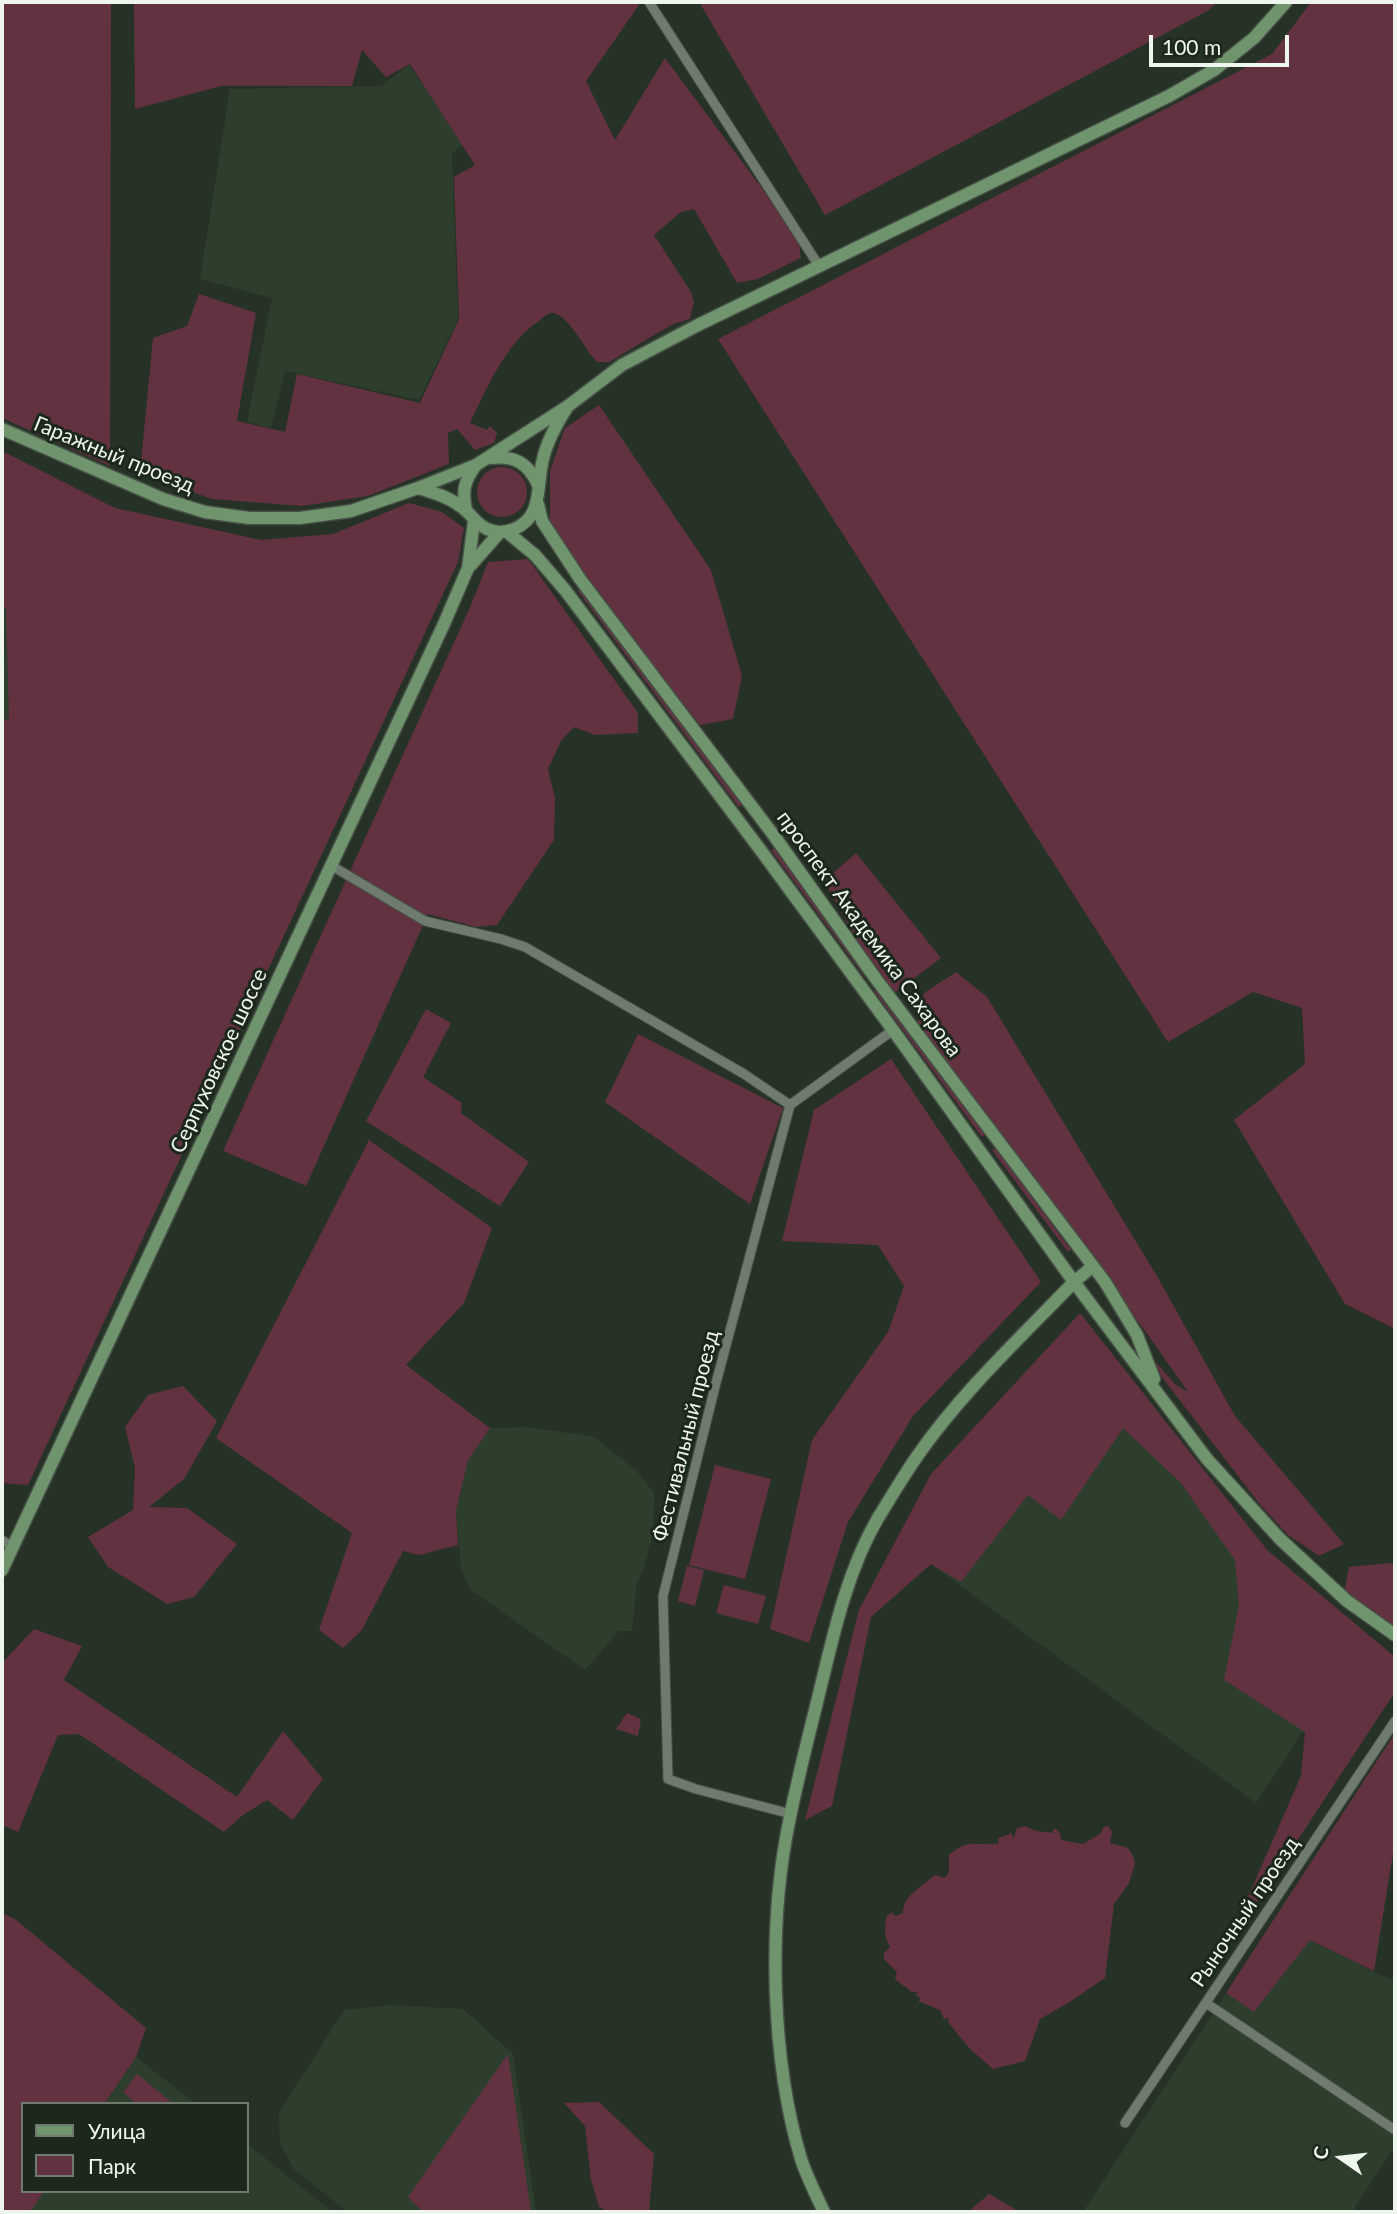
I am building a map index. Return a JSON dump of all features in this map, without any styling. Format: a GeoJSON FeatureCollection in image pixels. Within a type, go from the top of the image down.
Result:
{"type":"FeatureCollection","features":[{"type":"Feature","properties":{"kind":"street"},"geometry":{"type":"LineString","coordinates":[[649,2],[819,266]]}},
{"type":"Feature","properties":{"kind":"street"},"geometry":{"type":"LineString","coordinates":[[466,510],[463,494],[466,478],[476,465],[568,406],[622,365],[1169,96],[1214,70],[1254,38],[1286,2]]}},
{"type":"Feature","properties":{"kind":"street"},"geometry":{"type":"LineString","coordinates":[[418,488],[445,496],[489,530],[503,532],[522,526],[538,504],[543,458],[550,438],[568,406]]}},
{"type":"Feature","properties":{"kind":"street","name":"Гаражный проезд"},"geometry":{"type":"LineString","coordinates":[[2,429],[163,499],[205,512],[249,518],[300,518],[351,511],[476,465]]}},
{"type":"Feature","properties":{"kind":"street"},"geometry":{"type":"LineString","coordinates":[[488,458],[505,456],[523,463],[532,472],[538,485]]}},
{"type":"Feature","properties":{"kind":"street","name":"проспект Академика Сахарова"},"geometry":{"type":"LineString","coordinates":[[538,504],[542,521],[580,579],[775,837],[876,979],[1120,1304],[1138,1335],[1159,1392]]}},
{"type":"Feature","properties":{"kind":"street"},"geometry":{"type":"LineString","coordinates":[[468,568],[474,521]]}},
{"type":"Feature","properties":{"kind":"street"},"geometry":{"type":"LineString","coordinates":[[468,568],[503,532]]}},
{"type":"Feature","properties":{"kind":"street","name":"проспект Академика Сахарова"},"geometry":{"type":"LineString","coordinates":[[503,532],[535,555],[565,590],[759,848],[1074,1282],[1207,1459],[1280,1539],[1347,1601],[1395,1635]]}},
{"type":"Feature","properties":{"kind":"street","name":"Серпуховское шоссе"},"geometry":{"type":"LineString","coordinates":[[2,1570],[7,1544],[332,866],[468,568]]}},
{"type":"Feature","properties":{"kind":"street"},"geometry":{"type":"LineString","coordinates":[[565,590],[580,579]]}},
{"type":"Feature","properties":{"kind":"street"},"geometry":{"type":"LineString","coordinates":[[759,848],[775,837]]}},
{"type":"Feature","properties":{"kind":"street"},"geometry":{"type":"LineString","coordinates":[[332,866],[425,921],[525,947],[744,1074],[790,1105],[893,1030]]}},
{"type":"Feature","properties":{"kind":"street"},"geometry":{"type":"LineString","coordinates":[[863,991],[876,979]]}},
{"type":"Feature","properties":{"kind":"street","name":"Фестивальный проезд"},"geometry":{"type":"LineString","coordinates":[[790,1105],[663,1596],[668,1779],[791,1814]]}},
{"type":"Feature","properties":{"kind":"street"},"geometry":{"type":"LineString","coordinates":[[980,1150],[996,1139]]}},
{"type":"Feature","properties":{"kind":"street"},"geometry":{"type":"LineString","coordinates":[[824,2212],[802,2162],[794,2131],[781,2043],[776,1965],[778,1914],[791,1814],[833,1636],[857,1558],[877,1519],[918,1455],[958,1404],[1074,1282],[1093,1266]]}},
{"type":"Feature","properties":{"kind":"street","name":"Рыночный проезд"},"geometry":{"type":"LineString","coordinates":[[1125,2123],[1395,1721]]}},
{"type":"Feature","properties":{"kind":"street"},"geometry":{"type":"LineString","coordinates":[[1206,2003],[1395,2130]]}},
{"type":"Feature","properties":{"kind":"shaded area"},"geometry":{"type":"Polygon","coordinates":[[[409,65],[463,144],[452,153],[458,319],[419,400],[285,371],[271,428],[247,422],[272,298],[200,279],[230,89],[381,86],[409,65]]]}},
{"type":"Feature","properties":{"kind":"shaded area"},"geometry":{"type":"Polygon","coordinates":[[[2,596],[15,596],[18,726],[2,727],[2,596]]]}},
{"type":"Feature","properties":{"kind":"shaded area"},"geometry":{"type":"Polygon","coordinates":[[[1099,1337],[1267,1550],[1367,1634],[1256,1803],[931,1564],[1099,1337]]]}},
{"type":"Feature","properties":{"kind":"shaded area"},"geometry":{"type":"Polygon","coordinates":[[[528,1427],[594,1437],[635,1469],[655,1494],[652,1539],[637,1582],[632,1631],[619,1631],[585,1670],[470,1589],[461,1569],[456,1511],[468,1459],[490,1428],[528,1427]]]}},
{"type":"Feature","properties":{"kind":"shaded area"},"geometry":{"type":"Polygon","coordinates":[[[1310,1940],[1395,1982],[1395,2146],[1352,2212],[1083,2212],[1226,1993],[1254,2011],[1310,1940]]]}},
{"type":"Feature","properties":{"kind":"shaded area"},"geometry":{"type":"Polygon","coordinates":[[[391,2005],[463,2009],[513,2054],[536,2212],[348,2212],[294,2170],[280,2143],[279,2113],[344,2010],[391,2005]]]}},
{"type":"Feature","properties":{"kind":"shaded area"},"geometry":{"type":"Polygon","coordinates":[[[136,2057],[193,2102],[105,2102],[136,2057]]]}},
{"type":"Feature","properties":{"kind":"shaded area"},"geometry":{"type":"Polygon","coordinates":[[[248,2145],[333,2212],[30,2212],[43,2193],[248,2193],[248,2145]]]}},
{"type":"Feature","properties":{"kind":"green space"},"geometry":{"type":"Polygon","coordinates":[[[2,2],[111,2],[110,466],[2,418],[2,2]]]}},
{"type":"Feature","properties":{"kind":"green space"},"geometry":{"type":"Polygon","coordinates":[[[134,2],[637,2],[639,5],[586,81],[615,140],[665,58],[798,237],[801,258],[758,279],[737,283],[694,209],[681,212],[654,235],[691,292],[694,302],[690,319],[673,324],[609,362],[597,362],[566,320],[554,313],[548,314],[528,330],[507,353],[470,423],[487,430],[490,426],[497,433],[494,443],[475,450],[457,429],[448,433],[449,464],[368,496],[302,506],[212,499],[140,473],[153,338],[187,326],[199,294],[256,313],[237,421],[285,432],[297,374],[420,403],[459,319],[454,177],[475,165],[410,64],[386,77],[362,50],[352,86],[221,86],[135,109],[134,2]]]}},
{"type":"Feature","properties":{"kind":"green space"},"geometry":{"type":"Polygon","coordinates":[[[699,2],[1217,2],[1209,10],[825,215],[699,2]]]}},
{"type":"Feature","properties":{"kind":"green space"},"geometry":{"type":"Polygon","coordinates":[[[1311,2],[1395,2],[1395,1329],[1345,1304],[1234,1120],[1305,1064],[1302,1008],[1253,992],[1168,1042],[718,339],[1272,54],[1311,2]]]}},
{"type":"Feature","properties":{"kind":"green space"},"geometry":{"type":"Polygon","coordinates":[[[599,405],[711,570],[742,676],[733,719],[700,725],[578,568],[550,525],[550,471],[565,428],[599,405]]]}},
{"type":"Feature","properties":{"kind":"green space"},"geometry":{"type":"Polygon","coordinates":[[[2,451],[115,508],[261,540],[333,534],[409,503],[442,512],[464,528],[458,562],[28,1485],[2,1483],[2,721],[9,719],[6,608],[2,606],[2,451]]]}},
{"type":"Feature","properties":{"kind":"green space"},"geometry":{"type":"Polygon","coordinates":[[[492,468],[512,468],[526,482],[526,502],[512,516],[492,516],[478,502],[478,482],[492,468]]]}},
{"type":"Feature","properties":{"kind":"green space"},"geometry":{"type":"Polygon","coordinates":[[[528,559],[638,713],[638,733],[595,735],[574,727],[561,741],[548,769],[555,798],[554,840],[497,925],[476,927],[428,914],[306,1186],[223,1151],[471,605],[488,562],[528,559]]]}},
{"type":"Feature","properties":{"kind":"green space"},"geometry":{"type":"Polygon","coordinates":[[[581,588],[742,804],[739,807],[578,591],[581,588]]]}},
{"type":"Feature","properties":{"kind":"green space"},"geometry":{"type":"Polygon","coordinates":[[[774,848],[868,975],[865,977],[771,850],[774,848]]]}},
{"type":"Feature","properties":{"kind":"green space"},"geometry":{"type":"Polygon","coordinates":[[[856,853],[941,958],[889,997],[824,881],[856,853]]]}},
{"type":"Feature","properties":{"kind":"green space"},"geometry":{"type":"Polygon","coordinates":[[[956,972],[987,997],[1157,1276],[1235,1416],[1344,1544],[1319,1556],[1288,1535],[1259,1503],[1161,1376],[1154,1360],[1175,1384],[1188,1392],[1143,1328],[918,1023],[924,993],[956,972]]]}},
{"type":"Feature","properties":{"kind":"green space"},"geometry":{"type":"Polygon","coordinates":[[[877,989],[986,1134],[982,1137],[874,991],[877,989]]]}},
{"type":"Feature","properties":{"kind":"green space"},"geometry":{"type":"Polygon","coordinates":[[[426,1009],[451,1023],[423,1077],[462,1103],[461,1113],[529,1162],[500,1206],[366,1121],[426,1009]]]}},
{"type":"Feature","properties":{"kind":"green space"},"geometry":{"type":"Polygon","coordinates":[[[638,1034],[783,1108],[750,1204],[605,1102],[638,1034]]]}},
{"type":"Feature","properties":{"kind":"green space"},"geometry":{"type":"Polygon","coordinates":[[[891,1059],[1041,1282],[913,1416],[848,1522],[809,1643],[770,1629],[812,1440],[888,1332],[904,1286],[878,1245],[782,1241],[814,1110],[891,1059]]]}},
{"type":"Feature","properties":{"kind":"green space"},"geometry":{"type":"Polygon","coordinates":[[[369,1140],[492,1228],[464,1303],[406,1365],[490,1428],[468,1460],[456,1511],[458,1545],[419,1555],[403,1551],[362,1630],[343,1648],[319,1630],[352,1533],[216,1438],[369,1140]]]}},
{"type":"Feature","properties":{"kind":"green space"},"geometry":{"type":"Polygon","coordinates":[[[995,1148],[1071,1250],[1068,1252],[992,1150],[995,1148]]]}},
{"type":"Feature","properties":{"kind":"green space"},"geometry":{"type":"Polygon","coordinates":[[[1080,1313],[1267,1550],[1395,1657],[1395,1692],[1249,1914],[1247,1899],[1301,1776],[1305,1732],[1224,1680],[1239,1606],[1235,1560],[1181,1483],[1123,1428],[1061,1520],[1028,1495],[961,1582],[931,1564],[871,1617],[832,1806],[805,1820],[859,1610],[931,1474],[1080,1313]]]}},
{"type":"Feature","properties":{"kind":"green space"},"geometry":{"type":"Polygon","coordinates":[[[183,1386],[217,1421],[184,1479],[149,1507],[187,1508],[237,1544],[194,1597],[167,1604],[108,1567],[88,1537],[133,1510],[135,1468],[125,1427],[148,1395],[183,1386]]]}},
{"type":"Feature","properties":{"kind":"green space"},"geometry":{"type":"Polygon","coordinates":[[[715,1465],[771,1479],[745,1579],[689,1565],[715,1465]]]}},
{"type":"Feature","properties":{"kind":"green space"},"geometry":{"type":"Polygon","coordinates":[[[1391,1563],[1395,1565],[1395,1628],[1378,1624],[1344,1594],[1349,1567],[1391,1563]]]}},
{"type":"Feature","properties":{"kind":"green space"},"geometry":{"type":"Polygon","coordinates":[[[687,1566],[704,1570],[695,1606],[678,1601],[687,1566]]]}},
{"type":"Feature","properties":{"kind":"green space"},"geometry":{"type":"Polygon","coordinates":[[[724,1585],[766,1596],[758,1624],[716,1613],[724,1585]]]}},
{"type":"Feature","properties":{"kind":"green space"},"geometry":{"type":"Polygon","coordinates":[[[34,1629],[82,1646],[64,1680],[237,1797],[283,1731],[323,1779],[293,1820],[267,1800],[243,1815],[224,1832],[79,1734],[58,1735],[18,1832],[2,1825],[2,1663],[34,1629]]]}},
{"type":"Feature","properties":{"kind":"green space"},"geometry":{"type":"Polygon","coordinates":[[[627,1713],[641,1719],[638,1736],[616,1729],[627,1713]]]}},
{"type":"Feature","properties":{"kind":"green space"},"geometry":{"type":"Polygon","coordinates":[[[1395,1733],[1395,1841],[1374,1971],[1310,1940],[1254,2012],[1226,1993],[1395,1733]]]}},
{"type":"Feature","properties":{"kind":"green space"},"geometry":{"type":"Polygon","coordinates":[[[1025,1826],[1036,1831],[1053,1833],[1053,1829],[1056,1829],[1061,1840],[1083,1844],[1108,1826],[1112,1832],[1110,1843],[1128,1848],[1135,1863],[1129,1883],[1114,1904],[1105,1978],[1040,2019],[1025,2061],[993,2069],[969,2048],[948,2022],[949,2018],[944,2019],[940,2010],[918,2001],[921,1999],[915,1994],[918,1992],[911,1992],[895,1978],[897,1972],[884,1959],[884,1953],[890,1947],[885,1925],[887,1916],[892,1912],[895,1916],[903,1913],[910,1895],[920,1886],[935,1875],[945,1878],[949,1872],[949,1855],[957,1849],[968,1844],[999,1843],[998,1838],[1010,1832],[1014,1838],[1017,1828],[1025,1826]]]}},
{"type":"Feature","properties":{"kind":"green space"},"geometry":{"type":"Polygon","coordinates":[[[2,1913],[15,1919],[146,2028],[136,2057],[105,2102],[21,2102],[21,2193],[43,2193],[30,2212],[2,2212],[2,1913]]]}},
{"type":"Feature","properties":{"kind":"green space"},"geometry":{"type":"Polygon","coordinates":[[[508,2054],[531,2212],[423,2212],[408,2197],[508,2054]]]}},
{"type":"Feature","properties":{"kind":"green space"},"geometry":{"type":"Polygon","coordinates":[[[137,2074],[170,2101],[135,2102],[123,2092],[137,2074]]]}},
{"type":"Feature","properties":{"kind":"green space"},"geometry":{"type":"Polygon","coordinates":[[[599,2102],[654,2154],[649,2212],[610,2212],[599,2207],[591,2180],[585,2126],[564,2103],[599,2102]]]}},
{"type":"Feature","properties":{"kind":"green space"},"geometry":{"type":"Polygon","coordinates":[[[989,2194],[1020,2212],[968,2212],[989,2194]]]}}]}
